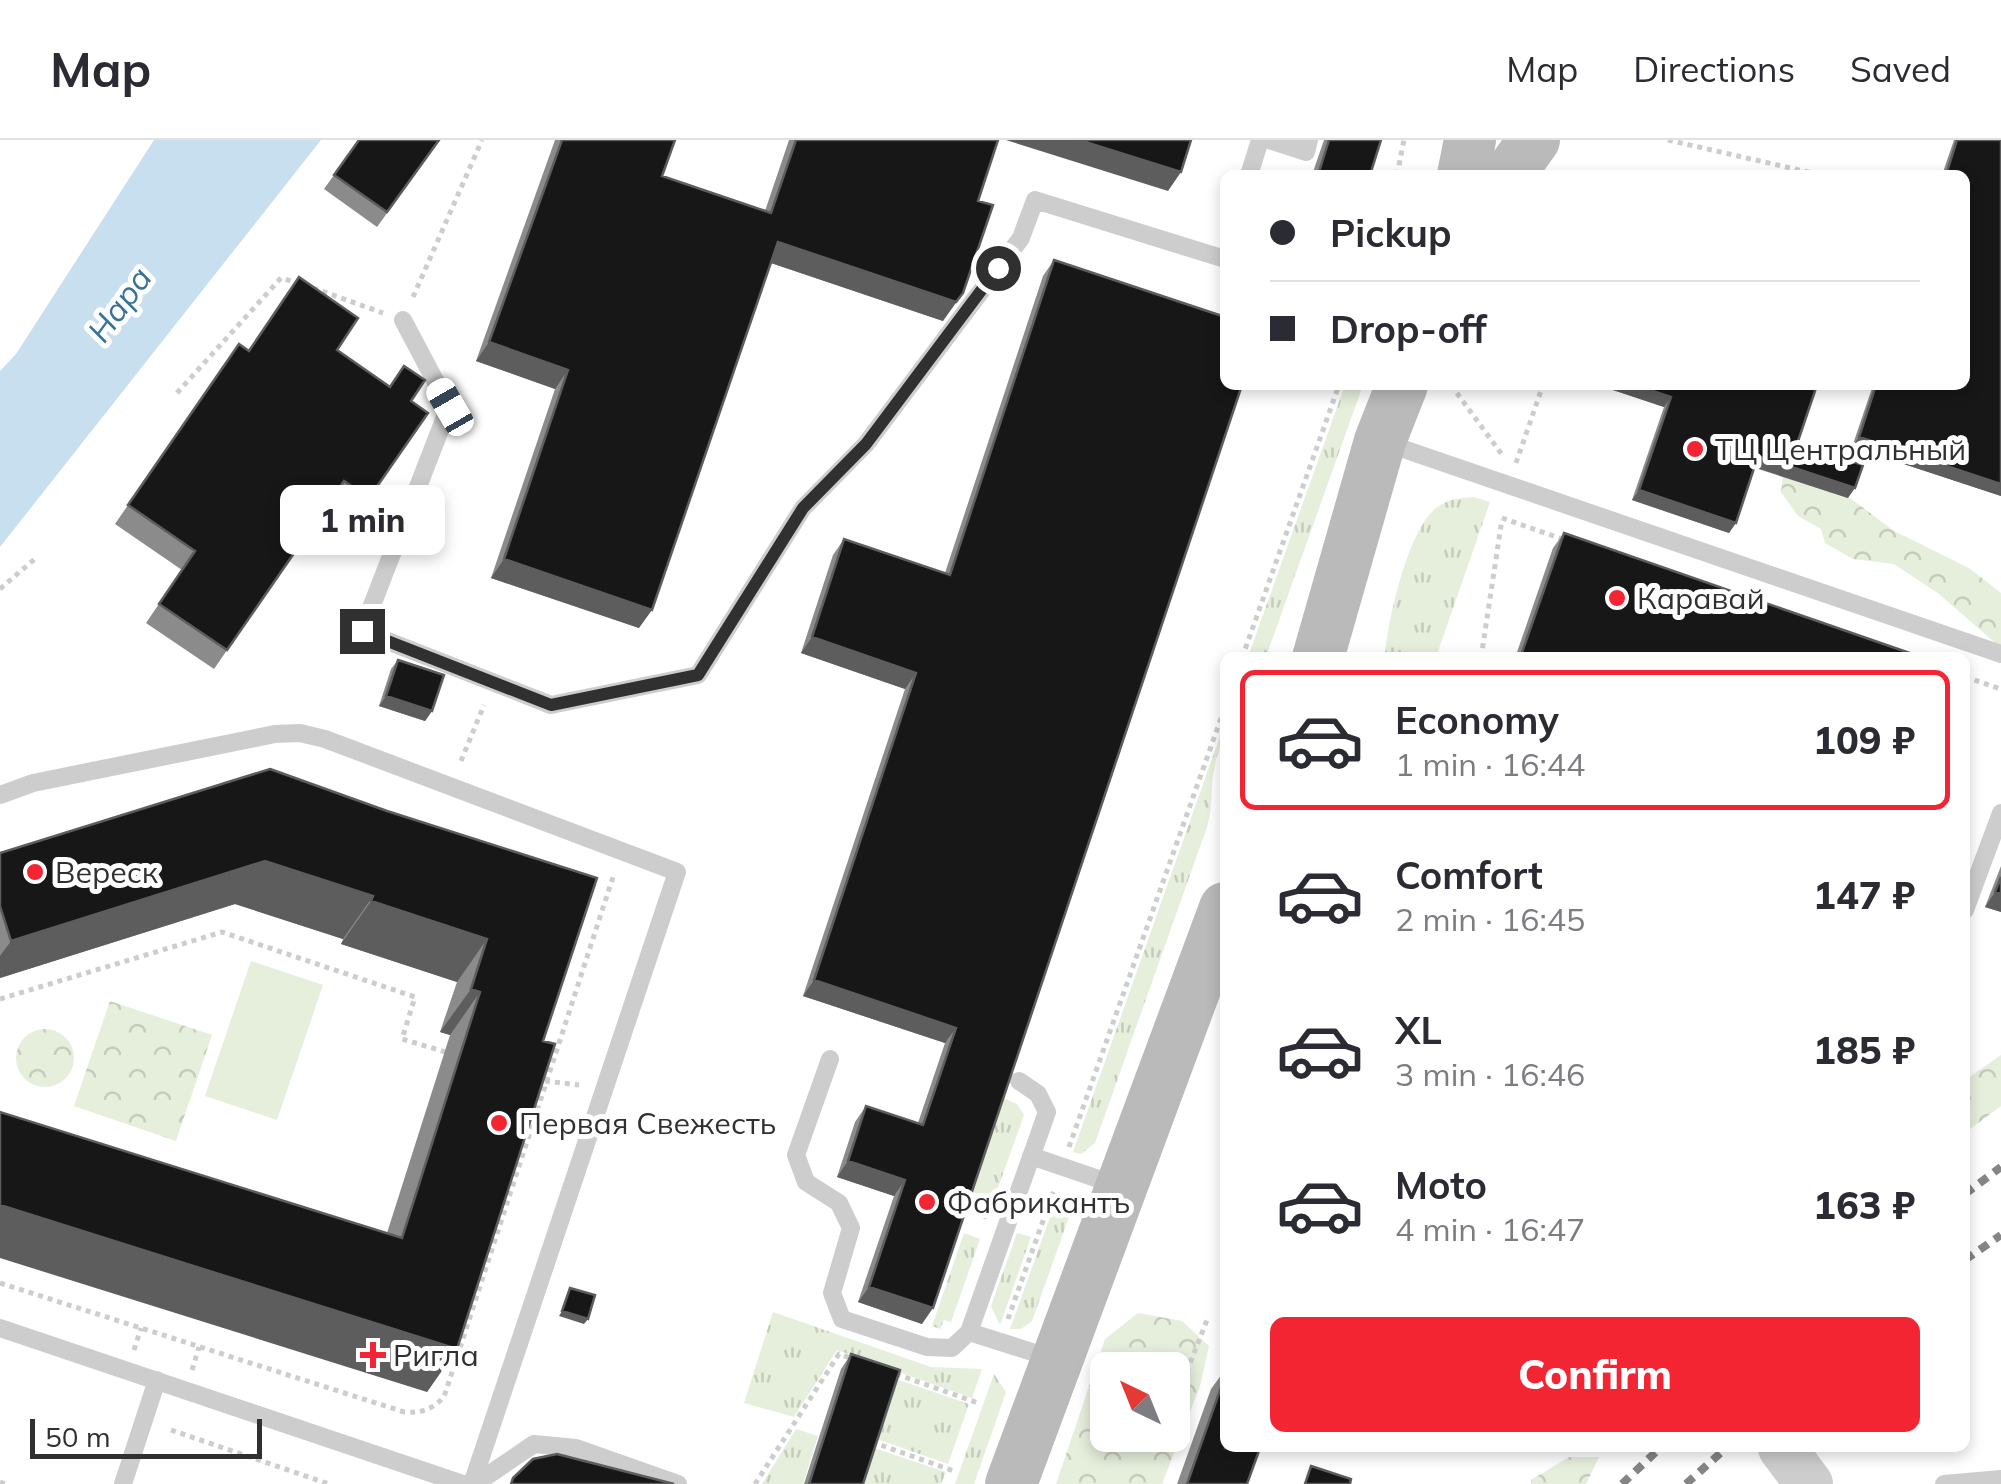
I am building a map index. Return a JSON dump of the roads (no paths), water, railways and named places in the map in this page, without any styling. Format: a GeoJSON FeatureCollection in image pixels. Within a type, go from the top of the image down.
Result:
{"type":"FeatureCollection","features":[{"type":"Feature","properties":{"kind":"main road"},"geometry":{"type":"LineString","coordinates":[[1464,170],[1470,140]]}},
{"type":"Feature","properties":{"kind":"main road"},"geometry":{"type":"LineString","coordinates":[[1513,170],[1534,140]]}},
{"type":"Feature","properties":{"kind":"main road"},"geometry":{"type":"LineString","coordinates":[[1323,652],[1380,441],[1400,390]]}},
{"type":"Feature","properties":{"kind":"main road"},"geometry":{"type":"LineString","coordinates":[[1010,1484],[1220,921]]}},
{"type":"Feature","properties":{"kind":"street"},"geometry":{"type":"LineString","coordinates":[[1785,1452],[1810,1484]]}},
{"type":"Feature","properties":{"kind":"lane"},"geometry":{"type":"LineString","coordinates":[[1250,170],[1260,140]]}},
{"type":"Feature","properties":{"kind":"lane"},"geometry":{"type":"LineString","coordinates":[[1269,140],[1306,152],[1310,140]]}},
{"type":"Feature","properties":{"kind":"lane"},"geometry":{"type":"LineString","coordinates":[[403,320],[450,407],[362,631],[551,705],[698,675],[803,508],[866,444],[1020,238],[1035,200],[1220,254]]}},
{"type":"Feature","properties":{"kind":"lane"},"geometry":{"type":"LineString","coordinates":[[1380,441],[2001,654]]}},
{"type":"Feature","properties":{"kind":"lane"},"geometry":{"type":"LineString","coordinates":[[0,796],[33,783],[300,732],[677,872],[473,1484]]}},
{"type":"Feature","properties":{"kind":"lane"},"geometry":{"type":"LineString","coordinates":[[1970,896],[2001,812]]}},
{"type":"Feature","properties":{"kind":"lane"},"geometry":{"type":"LineString","coordinates":[[830,1059],[796,1156],[806,1182],[839,1203],[851,1228],[832,1293],[842,1319],[927,1347],[952,1348],[968,1332],[1047,1112],[1038,1094],[1019,1081]]}},
{"type":"Feature","properties":{"kind":"lane"},"geometry":{"type":"LineString","coordinates":[[1031,1156],[1120,1186]]}},
{"type":"Feature","properties":{"kind":"lane"},"geometry":{"type":"LineString","coordinates":[[0,1328],[463,1484]]}},
{"type":"Feature","properties":{"kind":"lane"},"geometry":{"type":"LineString","coordinates":[[968,1332],[1056,1360]]}},
{"type":"Feature","properties":{"kind":"lane"},"geometry":{"type":"LineString","coordinates":[[123,1484],[156,1380]]}},
{"type":"Feature","properties":{"kind":"lane"},"geometry":{"type":"LineString","coordinates":[[473,1484],[534,1444],[576,1448],[678,1484]]}},
{"type":"Feature","properties":{"kind":"lane"},"geometry":{"type":"LineString","coordinates":[[1944,1484],[2001,1479]]}},
{"type":"Feature","properties":{"kind":"water","name":"Нара"},"geometry":{"type":"Polygon","coordinates":[[[154,140],[321,140],[0,547],[0,371],[16,354],[154,140]]]}},
{"type":"Feature","properties":{"kind":"railway"},"geometry":{"type":"LineString","coordinates":[[1970,1190],[2001,1167]]}},
{"type":"Feature","properties":{"kind":"railway"},"geometry":{"type":"LineString","coordinates":[[1970,1257],[2001,1235]]}},
{"type":"Feature","properties":{"kind":"railway"},"geometry":{"type":"LineString","coordinates":[[1622,1484],[1656,1452]]}},
{"type":"Feature","properties":{"kind":"railway"},"geometry":{"type":"LineString","coordinates":[[1686,1484],[1722,1452]]}},
{"type":"Feature","properties":{"kind":"place","name":"ТЦ Центральный"},"geometry":{"type":"Point","coordinates":[1695,449]}},
{"type":"Feature","properties":{"kind":"place","name":"Каравай"},"geometry":{"type":"Point","coordinates":[1617,598]}},
{"type":"Feature","properties":{"kind":"place","name":"Вереcк"},"geometry":{"type":"Point","coordinates":[35,872]}},
{"type":"Feature","properties":{"kind":"place","name":"Первая Свежесть"},"geometry":{"type":"Point","coordinates":[499,1123]}},
{"type":"Feature","properties":{"kind":"place","name":"Фабрикантъ"},"geometry":{"type":"Point","coordinates":[927,1202]}},
{"type":"Feature","properties":{"kind":"place","name":"Ригла"},"geometry":{"type":"Point","coordinates":[373,1355]}}]}
